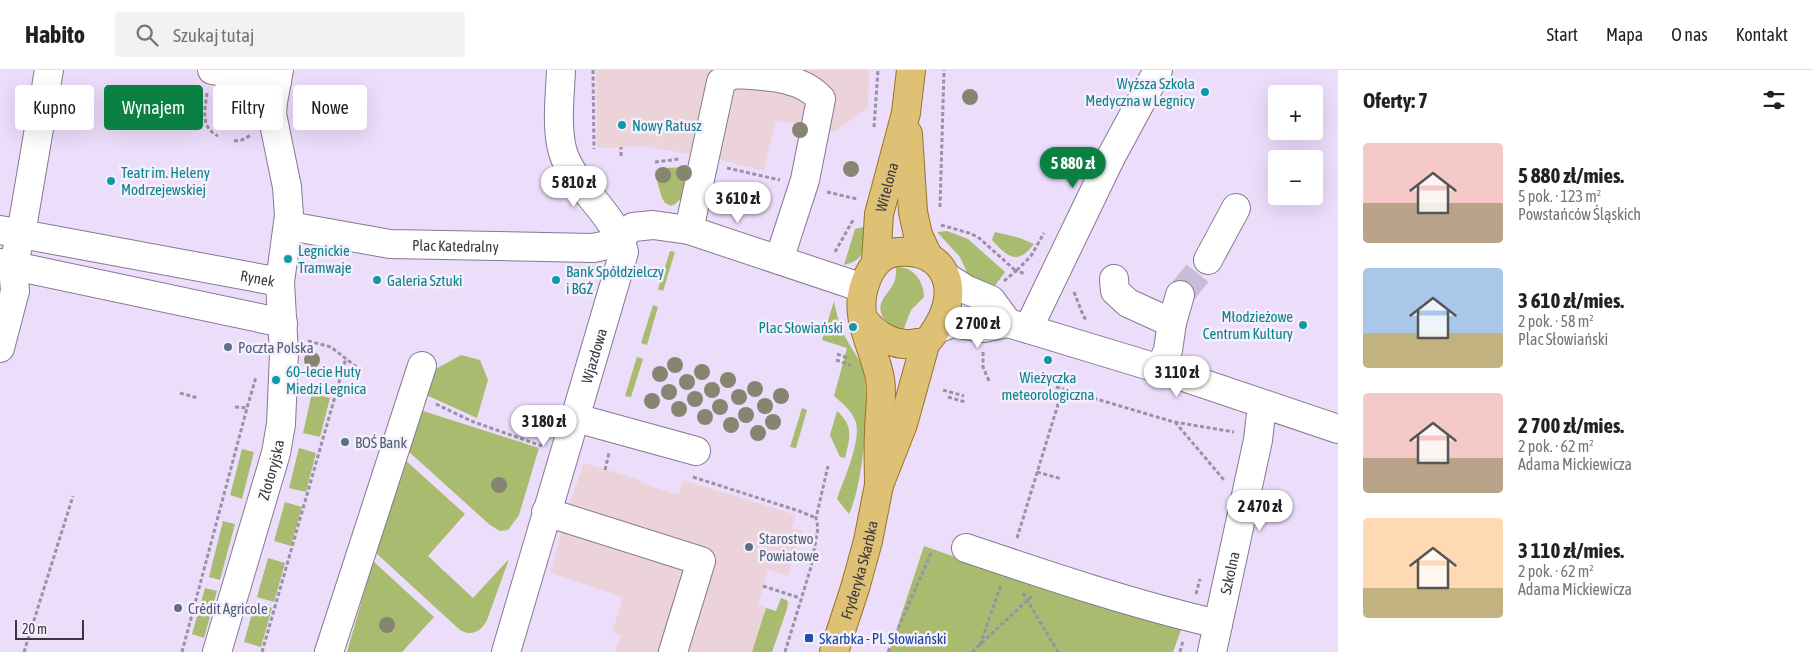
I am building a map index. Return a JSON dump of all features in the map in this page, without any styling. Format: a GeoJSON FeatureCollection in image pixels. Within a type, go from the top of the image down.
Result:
{"type":"FeatureCollection","features":[{"type":"Feature","properties":{"kind":"main road","name":"Witelona"},"geometry":{"type":"LineString","coordinates":[[876,262],[881,204],[906,113],[911,70]]}},
{"type":"Feature","properties":{"kind":"main road","name":"Witelona"},"geometry":{"type":"LineString","coordinates":[[906,113],[913,212],[918,235],[928,256]]}},
{"type":"Feature","properties":{"kind":"main road"},"geometry":{"type":"LineString","coordinates":[[907,251],[928,256],[938,263],[948,278],[948,296],[943,315],[932,335],[912,344],[887,340],[872,330],[864,320],[862,300],[864,288],[876,262],[890,253],[907,251]]}},
{"type":"Feature","properties":{"kind":"main road","name":"Fryderyka Skarbka"},"geometry":{"type":"LineString","coordinates":[[864,320],[880,380],[879,485]]}},
{"type":"Feature","properties":{"kind":"main road","name":"Fryderyka Skarbka"},"geometry":{"type":"LineString","coordinates":[[834,652],[868,541],[879,485],[903,424],[932,335]]}},
{"type":"Feature","properties":{"kind":"street"},"geometry":{"type":"LineString","coordinates":[[0,348],[15,291],[9,271],[11,232],[49,70]]}},
{"type":"Feature","properties":{"kind":"street","name":"Rynek"},"geometry":{"type":"LineString","coordinates":[[11,232],[280,282],[289,226],[287,187],[272,114],[272,104],[278,75],[212,70]]}},
{"type":"Feature","properties":{"kind":"street"},"geometry":{"type":"LineString","coordinates":[[561,70],[560,136],[566,159],[621,239],[633,227],[653,225],[689,230],[864,288]]}},
{"type":"Feature","properties":{"kind":"street"},"geometry":{"type":"LineString","coordinates":[[1018,326],[1158,70]]}},
{"type":"Feature","properties":{"kind":"street"},"geometry":{"type":"LineString","coordinates":[[689,230],[721,82],[732,74],[791,81],[807,87],[821,99],[805,180],[778,260]]}},
{"type":"Feature","properties":{"kind":"street"},"geometry":{"type":"LineString","coordinates":[[1208,260],[1236,208]]}},
{"type":"Feature","properties":{"kind":"street","name":"Plac Katedralny"},"geometry":{"type":"LineString","coordinates":[[289,226],[390,244],[593,248],[621,239]]}},
{"type":"Feature","properties":{"kind":"street","name":"Wjazdowa"},"geometry":{"type":"LineString","coordinates":[[506,652],[624,252],[621,239]]}},
{"type":"Feature","properties":{"kind":"street"},"geometry":{"type":"LineString","coordinates":[[9,271],[283,328]]}},
{"type":"Feature","properties":{"kind":"street"},"geometry":{"type":"LineString","coordinates":[[948,278],[967,290],[991,300],[1018,326]]}},
{"type":"Feature","properties":{"kind":"street"},"geometry":{"type":"LineString","coordinates":[[1114,279],[1114,292],[1128,303],[1172,323]]}},
{"type":"Feature","properties":{"kind":"street","name":"Złotoryjska"},"geometry":{"type":"LineString","coordinates":[[217,652],[279,439],[283,389],[283,328],[280,282]]}},
{"type":"Feature","properties":{"kind":"street"},"geometry":{"type":"LineString","coordinates":[[1160,369],[1168,350],[1172,323],[1180,295]]}},
{"type":"Feature","properties":{"kind":"street"},"geometry":{"type":"LineString","coordinates":[[932,335],[952,323],[983,328],[1018,326],[1160,369],[1262,405],[1338,429]]}},
{"type":"Feature","properties":{"kind":"street"},"geometry":{"type":"LineString","coordinates":[[330,652],[422,366]]}},
{"type":"Feature","properties":{"kind":"street","name":"Szkolna"},"geometry":{"type":"LineString","coordinates":[[1212,652],[1258,440],[1262,405]]}},
{"type":"Feature","properties":{"kind":"street"},"geometry":{"type":"LineString","coordinates":[[576,418],[691,463]]}},
{"type":"Feature","properties":{"kind":"street"},"geometry":{"type":"LineString","coordinates":[[546,512],[701,561],[673,652]]}},
{"type":"Feature","properties":{"kind":"street"},"geometry":{"type":"LineString","coordinates":[[966,548],[1050,576],[1190,618],[1218,624]]}},
{"type":"Feature","properties":{"kind":"path"},"geometry":{"type":"LineString","coordinates":[[593,70],[594,149]]}},
{"type":"Feature","properties":{"kind":"path"},"geometry":{"type":"LineString","coordinates":[[877,97],[878,70]]}},
{"type":"Feature","properties":{"kind":"path"},"geometry":{"type":"LineString","coordinates":[[940,215],[944,70]]}},
{"type":"Feature","properties":{"kind":"path"},"geometry":{"type":"LineString","coordinates":[[204,112],[208,128],[218,136]]}},
{"type":"Feature","properties":{"kind":"path"},"geometry":{"type":"LineString","coordinates":[[234,141],[246,139],[254,131]]}},
{"type":"Feature","properties":{"kind":"path"},"geometry":{"type":"LineString","coordinates":[[621,146],[621,156]]}},
{"type":"Feature","properties":{"kind":"path"},"geometry":{"type":"LineString","coordinates":[[940,224],[969,233],[978,238],[1016,272],[1031,256],[1045,231]]}},
{"type":"Feature","properties":{"kind":"path"},"geometry":{"type":"LineString","coordinates":[[283,328],[332,347],[359,368]]}},
{"type":"Feature","properties":{"kind":"path"},"geometry":{"type":"LineString","coordinates":[[262,652],[346,358]]}},
{"type":"Feature","properties":{"kind":"path"},"geometry":{"type":"LineString","coordinates":[[836,360],[852,366]]}},
{"type":"Feature","properties":{"kind":"path"},"geometry":{"type":"LineString","coordinates":[[182,652],[257,375]]}},
{"type":"Feature","properties":{"kind":"path"},"geometry":{"type":"LineString","coordinates":[[1056,387],[1174,422],[1238,433],[1258,440]]}},
{"type":"Feature","properties":{"kind":"path"},"geometry":{"type":"LineString","coordinates":[[980,645],[1009,562],[1062,388]]}},
{"type":"Feature","properties":{"kind":"path"},"geometry":{"type":"LineString","coordinates":[[943,390],[964,396]]}},
{"type":"Feature","properties":{"kind":"path"},"geometry":{"type":"LineString","coordinates":[[413,392],[471,421],[564,454]]}},
{"type":"Feature","properties":{"kind":"path"},"geometry":{"type":"LineString","coordinates":[[180,393],[198,398]]}},
{"type":"Feature","properties":{"kind":"path"},"geometry":{"type":"LineString","coordinates":[[948,397],[965,402]]}},
{"type":"Feature","properties":{"kind":"path"},"geometry":{"type":"LineString","coordinates":[[235,406],[247,408]]}},
{"type":"Feature","properties":{"kind":"path"},"geometry":{"type":"LineString","coordinates":[[1174,422],[1226,482]]}},
{"type":"Feature","properties":{"kind":"path"},"geometry":{"type":"LineString","coordinates":[[602,449],[609,451],[605,470]]}},
{"type":"Feature","properties":{"kind":"path"},"geometry":{"type":"LineString","coordinates":[[691,463],[816,518]]}},
{"type":"Feature","properties":{"kind":"path"},"geometry":{"type":"LineString","coordinates":[[785,652],[811,566],[818,528],[816,518],[828,466]]}},
{"type":"Feature","properties":{"kind":"path"},"geometry":{"type":"LineString","coordinates":[[1037,472],[1062,479]]}},
{"type":"Feature","properties":{"kind":"path"},"geometry":{"type":"LineString","coordinates":[[24,652],[73,496]]}},
{"type":"Feature","properties":{"kind":"path"},"geometry":{"type":"LineString","coordinates":[[894,652],[888,650],[931,553]]}},
{"type":"Feature","properties":{"kind":"path"},"geometry":{"type":"LineString","coordinates":[[1009,562],[1027,602],[1058,652]]}},
{"type":"Feature","properties":{"kind":"path"},"geometry":{"type":"LineString","coordinates":[[972,652],[1027,602],[1050,576]]}},
{"type":"Feature","properties":{"kind":"path"},"geometry":{"type":"LineString","coordinates":[[763,586],[800,598]]}},
{"type":"Feature","properties":{"kind":"shaded area"},"geometry":{"type":"Polygon","coordinates":[[[596,70],[869,70],[868,108],[834,132],[776,120],[764,171],[713,158],[644,146],[597,147],[596,70]]]}},
{"type":"Feature","properties":{"kind":"shaded area"},"geometry":{"type":"Polygon","coordinates":[[[584,463],[640,480],[642,483],[679,495],[683,480],[796,515],[792,528],[802,531],[788,576],[768,569],[767,571],[758,605],[766,608],[752,652],[615,652],[621,635],[612,632],[623,597],[550,573],[569,505],[584,463]]]}},
{"type":"Feature","properties":{"kind":"green space"},"geometry":{"type":"Polygon","coordinates":[[[690,167],[686,194],[671,206],[665,203],[656,178],[658,173],[664,168],[690,167]]]}},
{"type":"Feature","properties":{"kind":"green space"},"geometry":{"type":"Polygon","coordinates":[[[868,227],[865,246],[861,256],[857,260],[844,265],[855,229],[868,227]]]}},
{"type":"Feature","properties":{"kind":"green space"},"geometry":{"type":"Polygon","coordinates":[[[947,231],[968,239],[1005,272],[991,291],[968,275],[960,257],[937,232],[947,231]]]}},
{"type":"Feature","properties":{"kind":"green space"},"geometry":{"type":"Polygon","coordinates":[[[995,232],[1020,238],[1034,244],[1023,255],[1013,257],[1003,251],[992,240],[995,232]]]}},
{"type":"Feature","properties":{"kind":"green space"},"geometry":{"type":"Polygon","coordinates":[[[670,251],[675,252],[663,291],[658,289],[670,251]]]}},
{"type":"Feature","properties":{"kind":"green space"},"geometry":{"type":"Polygon","coordinates":[[[896,267],[908,269],[920,280],[924,297],[911,310],[903,331],[893,327],[885,320],[881,310],[883,299],[894,283],[896,267]]]}},
{"type":"Feature","properties":{"kind":"green space"},"geometry":{"type":"Polygon","coordinates":[[[834,301],[840,326],[862,366],[865,384],[866,421],[862,464],[854,501],[849,514],[837,499],[854,448],[857,428],[851,413],[834,396],[847,348],[822,340],[834,301]]]}},
{"type":"Feature","properties":{"kind":"green space"},"geometry":{"type":"Polygon","coordinates":[[[653,305],[658,307],[647,345],[641,343],[653,305]]]}},
{"type":"Feature","properties":{"kind":"green space"},"geometry":{"type":"Polygon","coordinates":[[[461,355],[480,360],[488,380],[477,418],[424,394],[432,371],[461,355]]]}},
{"type":"Feature","properties":{"kind":"green space"},"geometry":{"type":"Polygon","coordinates":[[[637,357],[643,359],[631,397],[625,396],[637,357]]]}},
{"type":"Feature","properties":{"kind":"green space"},"geometry":{"type":"Polygon","coordinates":[[[312,393],[330,398],[320,437],[303,433],[312,393]]]}},
{"type":"Feature","properties":{"kind":"green space"},"geometry":{"type":"Polygon","coordinates":[[[802,408],[807,410],[796,448],[790,447],[802,408]]]}},
{"type":"Feature","properties":{"kind":"green space"},"geometry":{"type":"Polygon","coordinates":[[[420,410],[539,448],[519,515],[508,530],[500,531],[490,525],[408,451],[420,410]]]}},
{"type":"Feature","properties":{"kind":"green space"},"geometry":{"type":"Polygon","coordinates":[[[837,411],[848,427],[849,438],[845,458],[840,457],[830,435],[837,411]]]}},
{"type":"Feature","properties":{"kind":"green space"},"geometry":{"type":"Polygon","coordinates":[[[299,448],[316,453],[306,492],[289,488],[299,448]]]}},
{"type":"Feature","properties":{"kind":"green space"},"geometry":{"type":"Polygon","coordinates":[[[242,449],[254,452],[242,499],[230,495],[242,449]]]}},
{"type":"Feature","properties":{"kind":"green space"},"geometry":{"type":"Polygon","coordinates":[[[404,459],[465,514],[428,556],[473,598],[509,559],[487,620],[476,632],[468,633],[460,630],[376,553],[404,459]]]}},
{"type":"Feature","properties":{"kind":"green space"},"geometry":{"type":"Polygon","coordinates":[[[285,502],[302,507],[291,546],[274,541],[285,502]]]}},
{"type":"Feature","properties":{"kind":"green space"},"geometry":{"type":"Polygon","coordinates":[[[223,521],[235,524],[220,580],[209,577],[223,521]]]}},
{"type":"Feature","properties":{"kind":"green space"},"geometry":{"type":"Polygon","coordinates":[[[924,546],[1063,595],[1182,627],[1173,652],[889,652],[924,546]]]}},
{"type":"Feature","properties":{"kind":"green space"},"geometry":{"type":"Polygon","coordinates":[[[268,558],[285,563],[274,602],[257,597],[268,558]]]}},
{"type":"Feature","properties":{"kind":"green space"},"geometry":{"type":"Polygon","coordinates":[[[373,561],[434,617],[402,652],[347,652],[373,561]]]}},
{"type":"Feature","properties":{"kind":"green space"},"geometry":{"type":"Polygon","coordinates":[[[205,588],[217,591],[204,638],[192,634],[205,588]]]}},
{"type":"Feature","properties":{"kind":"green space"},"geometry":{"type":"Polygon","coordinates":[[[781,598],[788,601],[787,609],[772,652],[752,652],[766,608],[776,611],[781,598]]]}},
{"type":"Feature","properties":{"kind":"green space"},"geometry":{"type":"Polygon","coordinates":[[[255,603],[272,608],[261,647],[244,642],[255,603]]]}},
{"type":"Feature","properties":{"kind":"tunnel"},"geometry":{"type":"LineString","coordinates":[[1180,295],[1208,260]]}},
{"type":"Feature","properties":{"kind":"place","name":"Wyższa Szkoła Medyczna w Legnicy"},"geometry":{"type":"Point","coordinates":[1205,92]}},
{"type":"Feature","properties":{"kind":"place","name":"Nowy Ratusz"},"geometry":{"type":"Point","coordinates":[622,125]}},
{"type":"Feature","properties":{"kind":"place","name":"Teatr im. Heleny Modrzejewskiej"},"geometry":{"type":"Point","coordinates":[111,181]}},
{"type":"Feature","properties":{"kind":"place","name":"Legnickie Tramwaje"},"geometry":{"type":"Point","coordinates":[288,259]}},
{"type":"Feature","properties":{"kind":"place","name":"Galeria Sztuki"},"geometry":{"type":"Point","coordinates":[377,280]}},
{"type":"Feature","properties":{"kind":"place","name":"Bank Spółdzielczy i BGŻ"},"geometry":{"type":"Point","coordinates":[556,280]}},
{"type":"Feature","properties":{"kind":"place","name":"Młodzieżowe Centrum Kultury"},"geometry":{"type":"Point","coordinates":[1303,325]}},
{"type":"Feature","properties":{"kind":"place","name":"Plac Słowiański"},"geometry":{"type":"Point","coordinates":[853,327]}},
{"type":"Feature","properties":{"kind":"place","name":"Poczta Polska"},"geometry":{"type":"Point","coordinates":[228,347]}},
{"type":"Feature","properties":{"kind":"place","name":"Wieżyczka meteorologiczna"},"geometry":{"type":"Point","coordinates":[1048,360]}},
{"type":"Feature","properties":{"kind":"place","name":"60–lecie Huty Miedzi Legnica"},"geometry":{"type":"Point","coordinates":[276,380]}},
{"type":"Feature","properties":{"kind":"place","name":"BOŚ Bank"},"geometry":{"type":"Point","coordinates":[345,442]}},
{"type":"Feature","properties":{"kind":"place","name":"Starostwo Powiatowe"},"geometry":{"type":"Point","coordinates":[749,547]}},
{"type":"Feature","properties":{"kind":"place","name":"Crédit Agricole"},"geometry":{"type":"Point","coordinates":[178,608]}},
{"type":"Feature","properties":{"kind":"place","name":"Skarbka - Pl. Słowiański"},"geometry":{"type":"Point","coordinates":[809,638]}}]}
